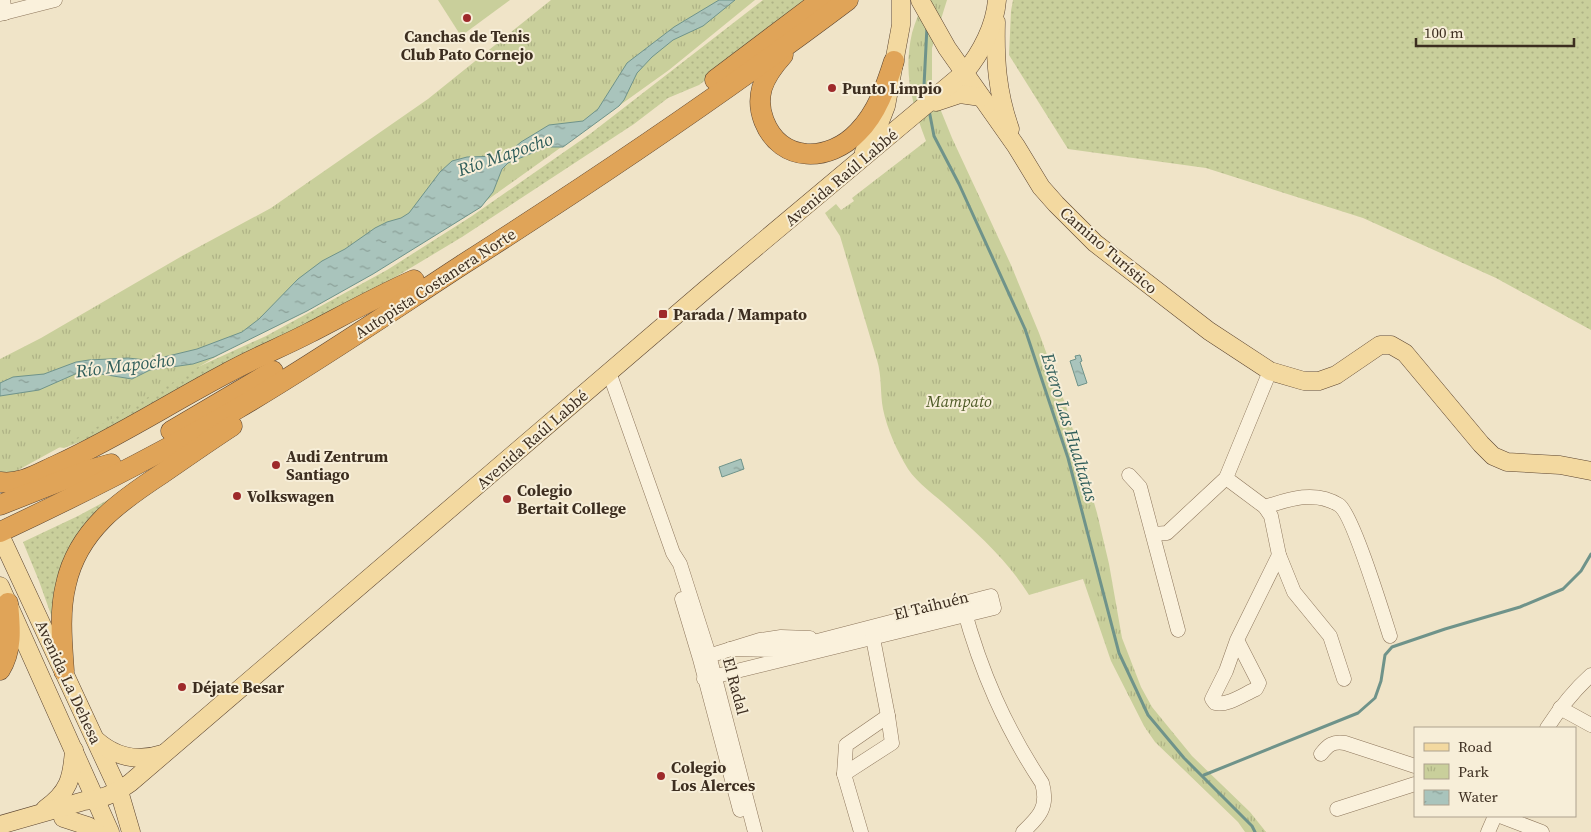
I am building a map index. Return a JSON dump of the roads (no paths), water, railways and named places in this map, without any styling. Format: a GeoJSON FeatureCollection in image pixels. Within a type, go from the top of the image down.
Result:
{"type":"FeatureCollection","features":[{"type":"Feature","properties":{"kind":"highway","name":"Autopista Costanera Norte"},"geometry":{"type":"LineString","coordinates":[[0,517],[111,464],[266,376],[623,145],[703,89],[821,0]]}},
{"type":"Feature","properties":{"kind":"highway","name":"Autopista Costanera Norte"},"geometry":{"type":"LineString","coordinates":[[0,534],[170,447],[237,409],[344,343],[613,168],[848,0]]}},
{"type":"Feature","properties":{"kind":"highway"},"geometry":{"type":"LineString","coordinates":[[800,36],[767,76],[762,87],[760,101],[763,118],[770,133],[780,143],[797,152],[816,154],[829,152],[854,137],[873,113],[894,61]]}},
{"type":"Feature","properties":{"kind":"highway"},"geometry":{"type":"LineString","coordinates":[[0,482],[11,483],[26,479],[82,454],[226,373],[366,302],[414,280]]}},
{"type":"Feature","properties":{"kind":"highway"},"geometry":{"type":"LineString","coordinates":[[64,671],[61,621],[66,582],[76,554],[97,524],[127,497],[262,405],[344,343]]}},
{"type":"Feature","properties":{"kind":"highway"},"geometry":{"type":"LineString","coordinates":[[5,502],[86,471],[111,464]]}},
{"type":"Feature","properties":{"kind":"highway"},"geometry":{"type":"LineString","coordinates":[[0,670],[7,656],[11,627],[4,594]]}},
{"type":"Feature","properties":{"kind":"main road"},"geometry":{"type":"LineString","coordinates":[[859,161],[883,115],[902,16],[902,0]]}},
{"type":"Feature","properties":{"kind":"main road","name":"Camino Turístico"},"geometry":{"type":"LineString","coordinates":[[920,0],[948,48],[1049,196],[1096,243],[1209,331],[1270,371],[1295,380],[1304,381],[1319,381],[1342,372],[1380,345],[1391,344],[1405,353],[1493,456],[1507,462],[1560,465],[1591,471]]}},
{"type":"Feature","properties":{"kind":"main road"},"geometry":{"type":"LineString","coordinates":[[996,3],[997,78],[1006,119],[1016,146]]}},
{"type":"Feature","properties":{"kind":"main road","name":"Avenida Raúl Labbé"},"geometry":{"type":"LineString","coordinates":[[0,825],[84,800],[96,800],[119,791],[609,372],[924,107],[946,93],[972,64],[982,46],[996,3]]}},
{"type":"Feature","properties":{"kind":"main road"},"geometry":{"type":"LineString","coordinates":[[946,93],[981,97]]}},
{"type":"Feature","properties":{"kind":"main road","name":"Avenida La Dehesa"},"geometry":{"type":"LineString","coordinates":[[0,534],[119,791],[131,832]]}},
{"type":"Feature","properties":{"kind":"main road","name":"Avenida La Dehesa"},"geometry":{"type":"LineString","coordinates":[[4,594],[110,832]]}},
{"type":"Feature","properties":{"kind":"main road"},"geometry":{"type":"LineString","coordinates":[[96,740],[109,750],[125,756],[144,758],[163,754]]}},
{"type":"Feature","properties":{"kind":"main road"},"geometry":{"type":"LineString","coordinates":[[35,814],[52,804],[67,788],[72,771],[74,750]]}},
{"type":"Feature","properties":{"kind":"main road","name":"Avenida Raúl Labbé"},"geometry":{"type":"LineString","coordinates":[[16,832],[88,809],[96,800]]}},
{"type":"Feature","properties":{"kind":"main road"},"geometry":{"type":"LineString","coordinates":[[63,818],[88,826],[97,832]]}},
{"type":"Feature","properties":{"kind":"street"},"geometry":{"type":"LineString","coordinates":[[3,9],[55,0]]}},
{"type":"Feature","properties":{"kind":"street"},"geometry":{"type":"LineString","coordinates":[[1153,534],[1167,533],[1226,478],[1270,371]]}},
{"type":"Feature","properties":{"kind":"street","name":"El Radal"},"geometry":{"type":"LineString","coordinates":[[609,372],[673,553],[680,564],[704,657],[756,832]]}},
{"type":"Feature","properties":{"kind":"street"},"geometry":{"type":"LineString","coordinates":[[1129,475],[1140,487],[1178,630]]}},
{"type":"Feature","properties":{"kind":"street"},"geometry":{"type":"LineString","coordinates":[[1226,478],[1265,507],[1271,516],[1279,555],[1294,592],[1330,636],[1344,679]]}},
{"type":"Feature","properties":{"kind":"street"},"geometry":{"type":"LineString","coordinates":[[1265,507],[1287,500],[1311,496],[1325,498],[1341,506],[1349,519],[1359,545],[1390,636]]}},
{"type":"Feature","properties":{"kind":"street"},"geometry":{"type":"LineString","coordinates":[[1237,640],[1279,555]]}},
{"type":"Feature","properties":{"kind":"street","name":"El Taihuén"},"geometry":{"type":"LineString","coordinates":[[710,677],[872,632],[964,610],[978,658],[991,691],[1014,739],[1042,783],[1044,790],[1042,812],[1023,832]]}},
{"type":"Feature","properties":{"kind":"street"},"geometry":{"type":"LineString","coordinates":[[844,774],[892,743],[872,632]]}},
{"type":"Feature","properties":{"kind":"street","name":"El Taihuén"},"geometry":{"type":"LineString","coordinates":[[704,657],[744,644],[772,638],[831,637],[872,632]]}},
{"type":"Feature","properties":{"kind":"street"},"geometry":{"type":"LineString","coordinates":[[1548,727],[1560,708],[1591,675]]}},
{"type":"Feature","properties":{"kind":"street","name":"El Radal"},"geometry":{"type":"LineString","coordinates":[[710,677],[746,832]]}},
{"type":"Feature","properties":{"kind":"street"},"geometry":{"type":"LineString","coordinates":[[1560,708],[1591,725]]}},
{"type":"Feature","properties":{"kind":"street"},"geometry":{"type":"LineString","coordinates":[[861,832],[844,774],[846,745],[888,716]]}},
{"type":"Feature","properties":{"kind":"street"},"geometry":{"type":"LineString","coordinates":[[1321,754],[1327,746],[1336,741],[1414,766]]}},
{"type":"Feature","properties":{"kind":"street"},"geometry":{"type":"LineString","coordinates":[[1337,809],[1414,784]]}},
{"type":"Feature","properties":{"kind":"street"},"geometry":{"type":"LineString","coordinates":[[1488,832],[1495,817]]}},
{"type":"Feature","properties":{"kind":"street"},"geometry":{"type":"LineString","coordinates":[[1503,817],[1542,832]]}},
{"type":"Feature","properties":{"kind":"water","name":"Río Mapocho"},"geometry":{"type":"Polygon","coordinates":[[[719,0],[735,0],[703,26],[673,40],[652,57],[637,73],[624,100],[619,106],[563,147],[547,147],[508,163],[502,169],[493,192],[481,207],[373,274],[307,311],[214,357],[193,364],[150,370],[132,379],[82,371],[39,390],[0,396],[0,383],[13,377],[44,374],[76,362],[89,360],[128,358],[146,360],[164,357],[197,349],[242,332],[259,319],[298,279],[322,261],[345,249],[375,228],[409,213],[440,172],[452,161],[467,157],[499,156],[508,153],[521,142],[549,125],[583,121],[598,109],[627,63],[674,27],[719,0]]]}},
{"type":"Feature","properties":{"kind":"water"},"geometry":{"type":"Polygon","coordinates":[[[1080,355],[1082,361],[1080,362],[1087,383],[1078,386],[1070,361],[1076,359],[1075,356],[1080,355]]]}},
{"type":"Feature","properties":{"kind":"water"},"geometry":{"type":"Polygon","coordinates":[[[741,459],[744,469],[722,477],[719,467],[741,459]]]}},
{"type":"Feature","properties":{"kind":"waterway","name":"Estero Las Hualtatas"},"geometry":{"type":"LineString","coordinates":[[926,97],[924,86],[927,26]]}},
{"type":"Feature","properties":{"kind":"waterway","name":"Estero Las Hualtatas"},"geometry":{"type":"LineString","coordinates":[[929,110],[934,136],[959,184],[1025,329],[1068,458],[1119,653],[1148,715],[1184,758],[1252,826],[1255,832]]}},
{"type":"Feature","properties":{"kind":"waterway"},"geometry":{"type":"LineString","coordinates":[[1204,775],[1358,713],[1375,698],[1381,681],[1385,655],[1392,647],[1520,607],[1563,589],[1581,571],[1591,554]]}},
{"type":"Feature","properties":{"kind":"place","name":"Canchas de Tenis Club Pato Cornejo"},"geometry":{"type":"Point","coordinates":[467,18]}},
{"type":"Feature","properties":{"kind":"place","name":"Punto Limpio"},"geometry":{"type":"Point","coordinates":[832,88]}},
{"type":"Feature","properties":{"kind":"place","name":"Parada / Mampato"},"geometry":{"type":"Point","coordinates":[663,314]}},
{"type":"Feature","properties":{"kind":"place","name":"Audi Zentrum Santiago"},"geometry":{"type":"Point","coordinates":[276,465]}},
{"type":"Feature","properties":{"kind":"place","name":"Volkswagen"},"geometry":{"type":"Point","coordinates":[237,496]}},
{"type":"Feature","properties":{"kind":"place","name":"Colegio Bertait College"},"geometry":{"type":"Point","coordinates":[507,499]}},
{"type":"Feature","properties":{"kind":"place","name":"Déjate Besar"},"geometry":{"type":"Point","coordinates":[182,687]}},
{"type":"Feature","properties":{"kind":"place","name":"Colegio Los Alerces"},"geometry":{"type":"Point","coordinates":[661,776]}},
{"type":"Feature","properties":{"kind":"park label","name":"Mampato"},"geometry":{"type":"Point","coordinates":[959,401]}}]}
